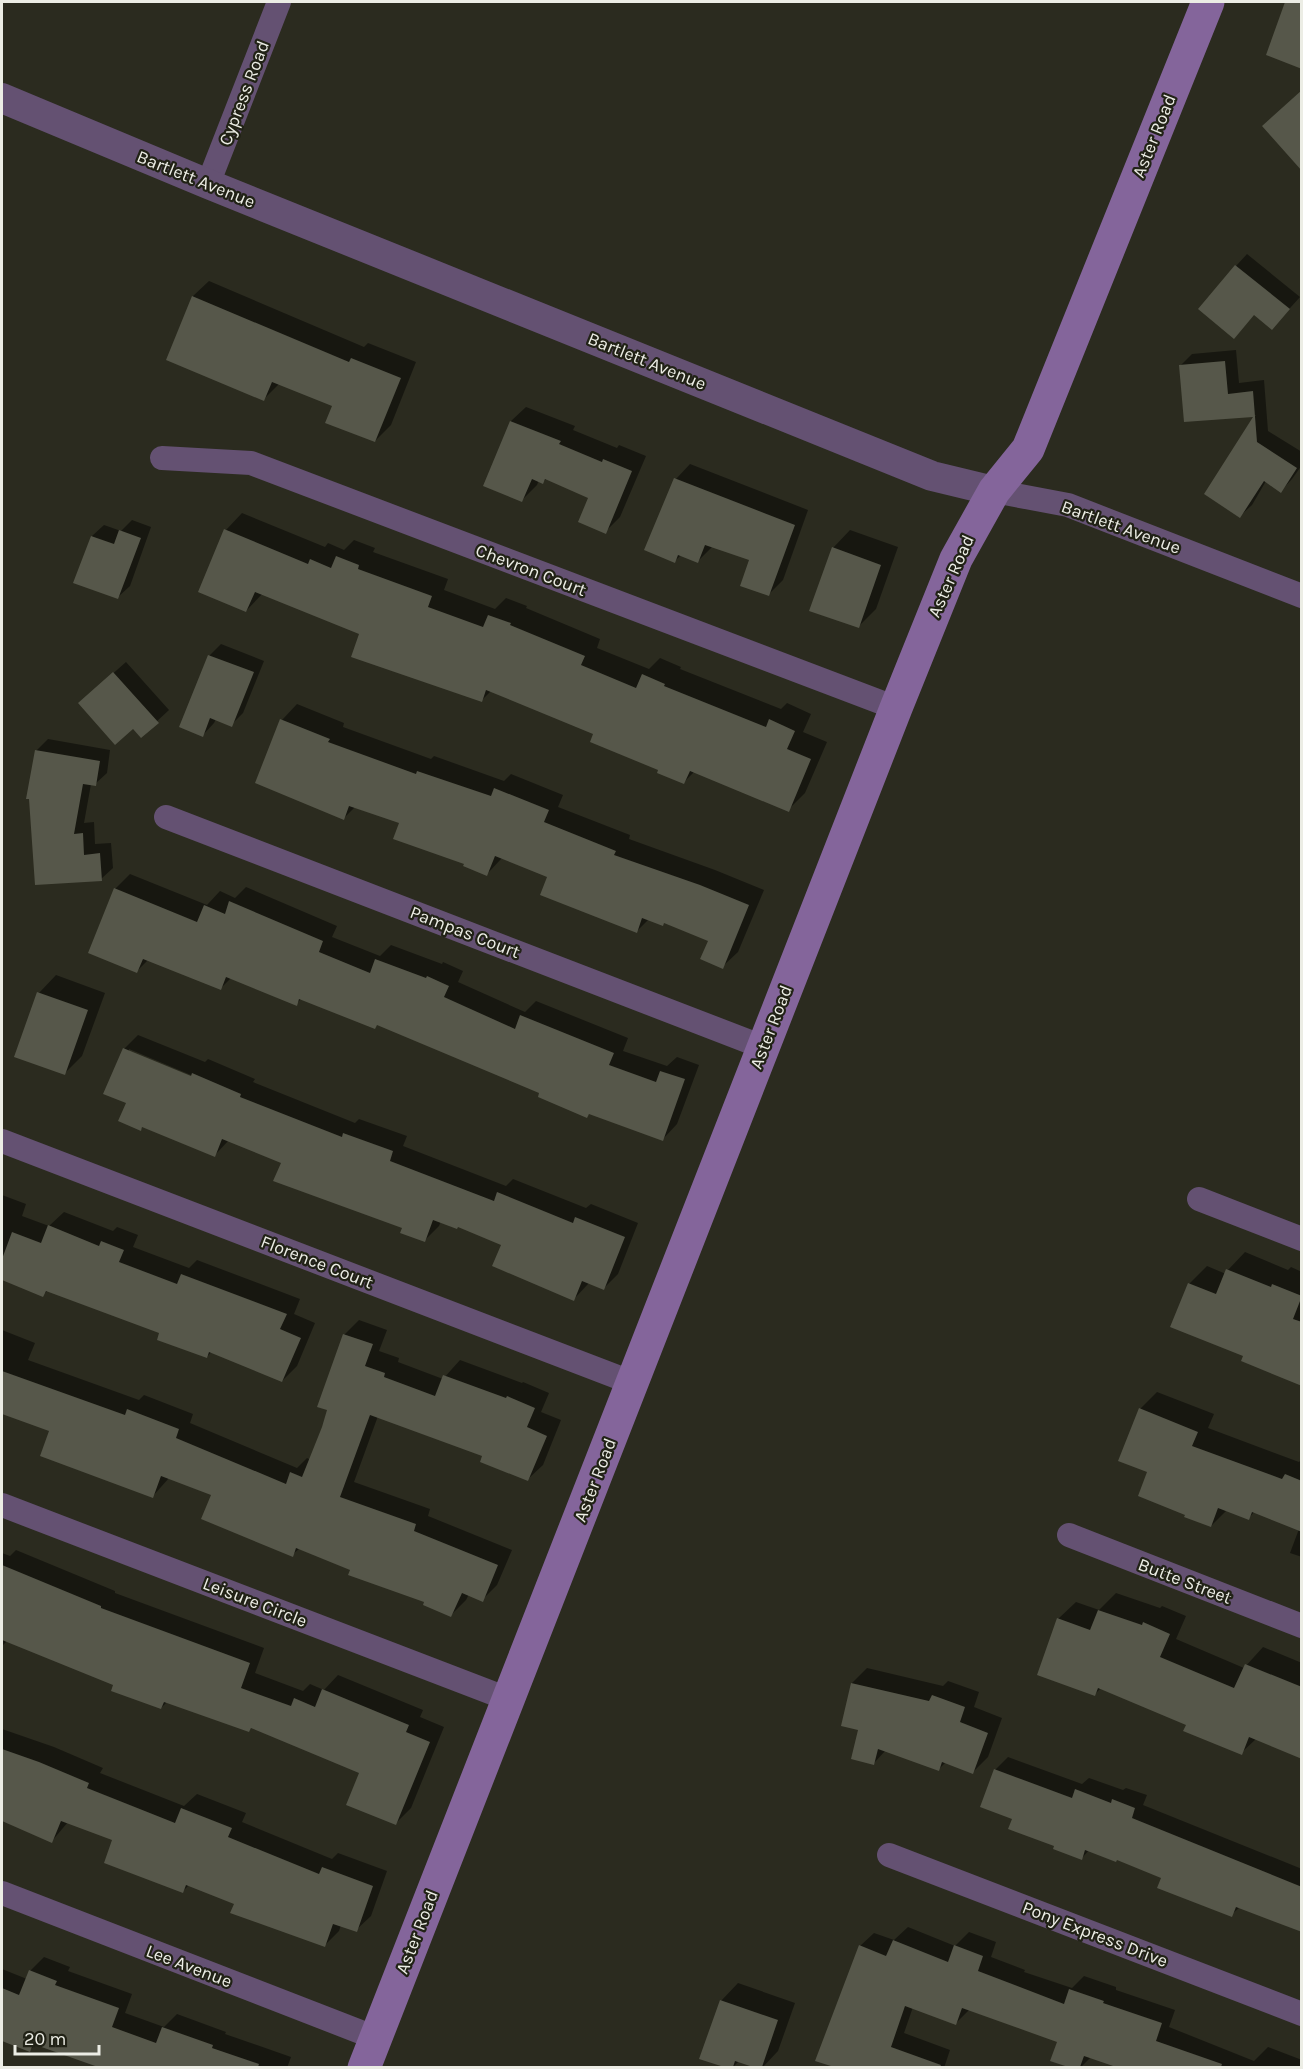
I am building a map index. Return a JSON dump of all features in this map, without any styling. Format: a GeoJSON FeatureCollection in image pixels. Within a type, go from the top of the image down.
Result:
{"type":"FeatureCollection","features":[{"type":"Feature","properties":{"kind":"main road","name":"Aster Road"},"geometry":{"type":"LineString","coordinates":[[370,2053],[956,559],[994,491],[1028,449],[1208,2]]}},
{"type":"Feature","properties":{"kind":"street","name":"Cypress Road"},"geometry":{"type":"LineString","coordinates":[[208,184],[279,2]]}},
{"type":"Feature","properties":{"kind":"street","name":"Bartlett Avenue"},"geometry":{"type":"LineString","coordinates":[[2,98],[208,184],[932,476],[1068,505],[1302,596]]}},
{"type":"Feature","properties":{"kind":"street","name":"Chevron Court"},"geometry":{"type":"LineString","coordinates":[[162,458],[251,463],[896,708]]}},
{"type":"Feature","properties":{"kind":"street","name":"Pampas Court"},"geometry":{"type":"LineString","coordinates":[[166,817],[764,1047]]}},
{"type":"Feature","properties":{"kind":"street","name":"Florence Court"},"geometry":{"type":"LineString","coordinates":[[2,1141],[633,1383]]}},
{"type":"Feature","properties":{"kind":"street"},"geometry":{"type":"LineString","coordinates":[[1199,1199],[1302,1239]]}},
{"type":"Feature","properties":{"kind":"street","name":"Leisure Circle"},"geometry":{"type":"LineString","coordinates":[[2,1505],[508,1699]]}},
{"type":"Feature","properties":{"kind":"street","name":"Butte Street"},"geometry":{"type":"LineString","coordinates":[[1069,1536],[1302,1626]]}},
{"type":"Feature","properties":{"kind":"street","name":"Pony Express Drive"},"geometry":{"type":"LineString","coordinates":[[889,1855],[1302,2014]]}},
{"type":"Feature","properties":{"kind":"street","name":"Lee Avenue"},"geometry":{"type":"LineString","coordinates":[[2,1893],[370,2053]]}},
{"type":"Feature","properties":{"kind":"building"},"geometry":{"type":"Polygon","coordinates":[[[1285,2],[1302,2],[1302,69],[1266,55],[1285,2]]]}},
{"type":"Feature","properties":{"kind":"building"},"geometry":{"type":"Polygon","coordinates":[[[1302,90],[1302,171],[1262,126],[1302,90]]]}},
{"type":"Feature","properties":{"kind":"building"},"geometry":{"type":"Polygon","coordinates":[[[1235,265],[1290,309],[1272,330],[1254,315],[1234,339],[1198,309],[1235,265]]]}},
{"type":"Feature","properties":{"kind":"building"},"geometry":{"type":"Polygon","coordinates":[[[192,296],[349,362],[351,358],[401,378],[375,442],[325,423],[332,406],[272,382],[264,401],[166,360],[192,296]]]}},
{"type":"Feature","properties":{"kind":"building"},"geometry":{"type":"Polygon","coordinates":[[[1225,361],[1228,394],[1253,391],[1257,442],[1297,468],[1281,493],[1264,481],[1240,518],[1204,494],[1253,417],[1184,422],[1179,365],[1225,361]]]}},
{"type":"Feature","properties":{"kind":"building"},"geometry":{"type":"Polygon","coordinates":[[[510,421],[561,441],[559,444],[602,462],[603,459],[632,471],[606,534],[578,522],[588,498],[545,479],[543,484],[532,479],[522,502],[483,486],[510,421]]]}},
{"type":"Feature","properties":{"kind":"building"},"geometry":{"type":"Polygon","coordinates":[[[674,478],[795,525],[769,596],[740,586],[749,560],[705,545],[698,563],[678,555],[675,563],[644,550],[674,478]]]}},
{"type":"Feature","properties":{"kind":"building"},"geometry":{"type":"Polygon","coordinates":[[[224,529],[308,564],[310,559],[331,568],[336,556],[359,565],[358,569],[432,596],[428,607],[483,627],[488,615],[511,623],[510,625],[585,656],[581,665],[636,688],[642,674],[665,684],[664,686],[766,727],[769,719],[795,731],[787,749],[811,759],[789,812],[690,771],[684,784],[657,773],[658,770],[590,742],[593,734],[486,690],[482,702],[351,657],[359,634],[255,592],[246,612],[198,592],[224,529]]]}},
{"type":"Feature","properties":{"kind":"building"},"geometry":{"type":"Polygon","coordinates":[[[119,530],[141,538],[118,599],[73,583],[91,536],[114,544],[119,530]]]}},
{"type":"Feature","properties":{"kind":"building"},"geometry":{"type":"Polygon","coordinates":[[[832,547],[881,565],[859,628],[809,611],[832,547]]]}},
{"type":"Feature","properties":{"kind":"building"},"geometry":{"type":"Polygon","coordinates":[[[208,655],[254,672],[232,727],[210,718],[203,737],[179,727],[208,655]]]}},
{"type":"Feature","properties":{"kind":"building"},"geometry":{"type":"Polygon","coordinates":[[[113,672],[159,723],[141,738],[133,729],[115,745],[78,703],[113,672]]]}},
{"type":"Feature","properties":{"kind":"building"},"geometry":{"type":"Polygon","coordinates":[[[280,719],[330,739],[328,742],[416,774],[417,771],[491,796],[494,788],[549,810],[544,822],[616,851],[614,855],[749,905],[723,969],[700,959],[708,941],[664,923],[663,926],[642,918],[637,933],[540,895],[547,877],[495,856],[487,876],[463,866],[464,864],[393,839],[399,823],[349,806],[344,820],[255,783],[280,719]]]}},
{"type":"Feature","properties":{"kind":"building"},"geometry":{"type":"Polygon","coordinates":[[[35,750],[100,761],[96,786],[83,784],[74,834],[83,833],[84,855],[100,853],[102,881],[35,885],[29,799],[26,799],[35,750]]]}},
{"type":"Feature","properties":{"kind":"building"},"geometry":{"type":"Polygon","coordinates":[[[114,888],[197,922],[204,905],[225,914],[229,901],[323,941],[319,952],[370,973],[375,959],[426,978],[427,976],[449,986],[444,997],[515,1029],[520,1015],[614,1053],[609,1065],[656,1082],[660,1071],[685,1079],[663,1141],[589,1114],[587,1118],[538,1097],[539,1093],[377,1025],[375,1029],[299,999],[297,1006],[226,977],[221,990],[143,959],[137,973],[88,953],[114,888]]]}},
{"type":"Feature","properties":{"kind":"building"},"geometry":{"type":"Polygon","coordinates":[[[37,992],[88,1010],[65,1075],[14,1057],[37,992]]]}},
{"type":"Feature","properties":{"kind":"building"},"geometry":{"type":"Polygon","coordinates":[[[123,1048],[191,1076],[192,1073],[241,1094],[240,1097],[342,1137],[343,1133],[393,1151],[390,1161],[494,1201],[497,1192],[573,1223],[575,1217],[625,1237],[604,1290],[582,1281],[574,1301],[492,1266],[501,1245],[458,1227],[457,1229],[433,1220],[425,1242],[400,1233],[402,1228],[273,1181],[281,1163],[222,1139],[215,1157],[142,1127],[141,1131],[118,1121],[126,1103],[103,1094],[123,1048]]]}},
{"type":"Feature","properties":{"kind":"building"},"geometry":{"type":"Polygon","coordinates":[[[48,1225],[99,1246],[101,1241],[124,1250],[119,1262],[177,1284],[181,1274],[287,1314],[280,1329],[301,1338],[282,1382],[209,1352],[207,1358],[157,1340],[159,1333],[46,1291],[43,1297],[2,1280],[2,1259],[12,1232],[41,1243],[48,1225]]]}},
{"type":"Feature","properties":{"kind":"building"},"geometry":{"type":"Polygon","coordinates":[[[1226,1269],[1271,1287],[1272,1284],[1302,1296],[1293,1319],[1302,1322],[1302,1386],[1241,1361],[1243,1356],[1170,1327],[1188,1283],[1216,1294],[1226,1269]]]}},
{"type":"Feature","properties":{"kind":"building"},"geometry":{"type":"Polygon","coordinates":[[[343,1334],[373,1344],[365,1366],[385,1373],[384,1377],[435,1396],[443,1375],[506,1398],[507,1396],[535,1408],[527,1427],[547,1436],[528,1481],[480,1462],[482,1456],[370,1415],[340,1497],[416,1524],[414,1531],[498,1565],[483,1602],[462,1593],[451,1617],[423,1605],[424,1602],[348,1575],[350,1570],[296,1548],[293,1557],[201,1519],[211,1495],[161,1476],[153,1498],[40,1456],[49,1431],[2,1414],[2,1371],[125,1415],[127,1409],[179,1429],[176,1438],[286,1484],[290,1472],[302,1477],[322,1427],[327,1410],[317,1407],[343,1334]]]}},
{"type":"Feature","properties":{"kind":"building"},"geometry":{"type":"Polygon","coordinates":[[[1139,1408],[1198,1432],[1192,1446],[1282,1479],[1285,1474],[1302,1481],[1302,1532],[1252,1512],[1249,1520],[1218,1508],[1211,1527],[1138,1496],[1147,1472],[1118,1461],[1139,1408]]]}},
{"type":"Feature","properties":{"kind":"building"},"geometry":{"type":"Polygon","coordinates":[[[2,1565],[101,1606],[101,1608],[250,1663],[241,1688],[291,1706],[294,1698],[315,1707],[322,1689],[409,1725],[406,1732],[430,1742],[396,1825],[346,1805],[359,1773],[251,1728],[249,1732],[164,1702],[161,1709],[111,1691],[113,1685],[2,1640],[2,1565]]]}},
{"type":"Feature","properties":{"kind":"building"},"geometry":{"type":"Polygon","coordinates":[[[1098,1610],[1142,1625],[1143,1622],[1170,1634],[1160,1657],[1234,1688],[1245,1664],[1302,1687],[1302,1759],[1249,1737],[1242,1755],[1183,1731],[1186,1725],[1098,1688],[1095,1696],[1037,1675],[1057,1618],[1090,1630],[1098,1610]]]}},
{"type":"Feature","properties":{"kind":"building"},"geometry":{"type":"Polygon","coordinates":[[[851,1683],[929,1701],[932,1695],[965,1707],[960,1722],[988,1733],[973,1774],[942,1762],[939,1771],[878,1749],[874,1765],[851,1759],[858,1730],[841,1726],[851,1683]]]}},
{"type":"Feature","properties":{"kind":"building"},"geometry":{"type":"Polygon","coordinates":[[[2,1749],[89,1783],[87,1788],[175,1823],[181,1808],[232,1828],[228,1837],[319,1874],[322,1867],[373,1886],[357,1932],[333,1924],[325,1947],[230,1913],[234,1904],[186,1885],[183,1893],[104,1863],[112,1840],[61,1821],[52,1843],[2,1821],[2,1749]]]}},
{"type":"Feature","properties":{"kind":"building"},"geometry":{"type":"Polygon","coordinates":[[[994,1769],[1072,1798],[1075,1789],[1111,1803],[1112,1799],[1135,1808],[1132,1818],[1302,1887],[1302,1932],[1236,1907],[1232,1917],[1157,1888],[1161,1878],[1117,1860],[1116,1862],[1085,1850],[1082,1860],[1053,1849],[1054,1846],[1008,1829],[1012,1819],[980,1807],[994,1769]]]}},
{"type":"Feature","properties":{"kind":"building"},"geometry":{"type":"Polygon","coordinates":[[[893,1940],[948,1962],[954,1945],[983,1956],[978,1971],[1064,2004],[1069,1989],[1162,2023],[1156,2041],[1222,2064],[1221,2067],[1116,2067],[1084,2056],[1080,2067],[1068,2067],[1050,2061],[1057,2042],[962,2008],[956,2025],[905,2006],[891,2047],[941,2065],[940,2067],[834,2067],[815,2061],[859,1945],[886,1956],[893,1940]]]}},
{"type":"Feature","properties":{"kind":"building"},"geometry":{"type":"Polygon","coordinates":[[[29,1970],[57,1981],[55,1985],[119,2008],[112,2027],[156,2043],[162,2027],[213,2045],[212,2048],[259,2064],[258,2067],[98,2067],[33,2044],[30,2052],[2,2041],[2,1988],[19,1995],[29,1970]]]}},
{"type":"Feature","properties":{"kind":"building"},"geometry":{"type":"Polygon","coordinates":[[[720,2000],[778,2020],[762,2067],[753,2067],[735,2061],[733,2067],[724,2067],[699,2059],[720,2000]]]}}]}
